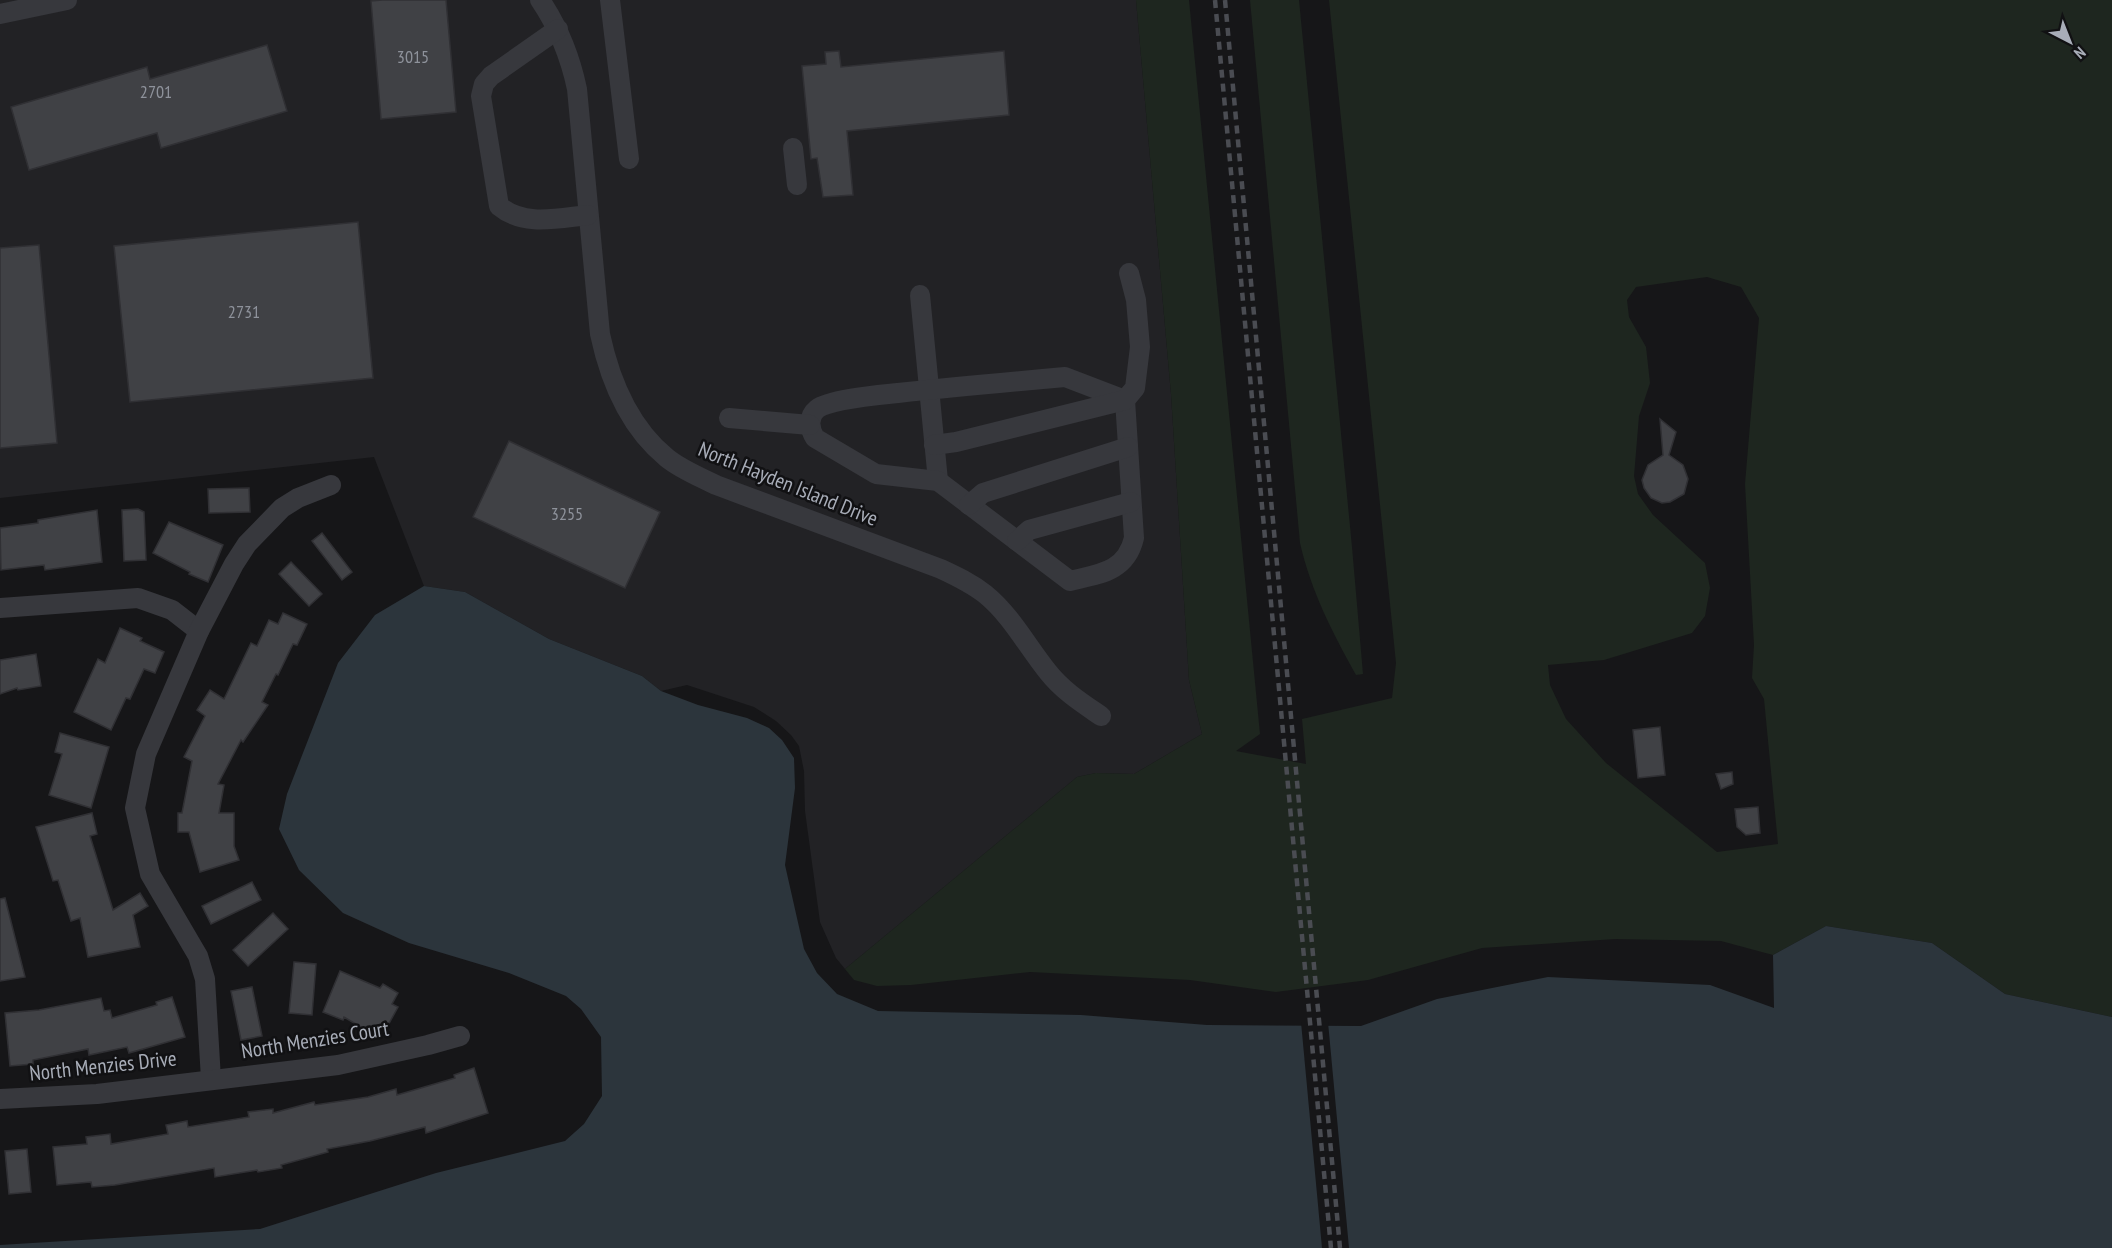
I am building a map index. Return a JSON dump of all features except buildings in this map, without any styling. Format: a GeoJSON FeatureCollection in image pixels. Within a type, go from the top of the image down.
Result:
{"type":"FeatureCollection","features":[{"type":"Feature","properties":{"kind":"street"},"geometry":{"type":"LineString","coordinates":[[0,14],[67,0]]}},
{"type":"Feature","properties":{"kind":"street","name":"North Hayden Island Drive"},"geometry":{"type":"LineString","coordinates":[[540,0],[558,29],[572,66],[577,89],[600,334],[606,363],[627,409],[646,436],[668,458],[689,472],[716,485],[941,568],[962,579],[985,594],[1001,609],[1048,673],[1069,694],[1101,716]]}},
{"type":"Feature","properties":{"kind":"street"},"geometry":{"type":"LineString","coordinates":[[610,0],[629,159]]}},
{"type":"Feature","properties":{"kind":"street"},"geometry":{"type":"LineString","coordinates":[[558,29],[491,75],[484,84],[481,96],[499,206],[507,213],[537,220],[588,215]]}},
{"type":"Feature","properties":{"kind":"street"},"geometry":{"type":"LineString","coordinates":[[793,148],[797,185]]}},
{"type":"Feature","properties":{"kind":"street"},"geometry":{"type":"LineString","coordinates":[[934,445],[956,442],[1125,400],[1135,388],[1140,347],[1136,300],[1129,273]]}},
{"type":"Feature","properties":{"kind":"street"},"geometry":{"type":"LineString","coordinates":[[920,295],[938,481]]}},
{"type":"Feature","properties":{"kind":"street"},"geometry":{"type":"LineString","coordinates":[[1065,377],[1125,400],[1134,538],[1131,551],[1122,562],[1106,573],[1070,581],[938,481],[876,474],[816,438],[811,432],[810,425],[817,409],[855,398],[1065,377]]}},
{"type":"Feature","properties":{"kind":"street"},"geometry":{"type":"LineString","coordinates":[[729,418],[810,425]]}},
{"type":"Feature","properties":{"kind":"street"},"geometry":{"type":"LineString","coordinates":[[969,505],[982,493],[1128,447]]}},
{"type":"Feature","properties":{"kind":"street"},"geometry":{"type":"LineString","coordinates":[[211,1079],[205,979],[198,956],[150,874],[135,808],[146,754],[181,678],[199,631],[234,564],[247,544],[282,508],[298,498],[331,485]]}},
{"type":"Feature","properties":{"kind":"street"},"geometry":{"type":"LineString","coordinates":[[1017,541],[1029,530],[1131,502]]}},
{"type":"Feature","properties":{"kind":"street"},"geometry":{"type":"LineString","coordinates":[[0,609],[138,598],[172,610],[199,631]]}},
{"type":"Feature","properties":{"kind":"street","name":"North Menzies Court"},"geometry":{"type":"LineString","coordinates":[[211,1079],[338,1065],[460,1036]]}},
{"type":"Feature","properties":{"kind":"street","name":"North Menzies Drive"},"geometry":{"type":"LineString","coordinates":[[0,1099],[97,1094],[211,1079]]}},
{"type":"Feature","properties":{"kind":"shaded area"},"geometry":{"type":"Polygon","coordinates":[[[0,0],[1136,0],[1171,394],[1189,680],[1202,734],[1134,774],[1096,773],[1077,777],[845,969],[836,958],[820,922],[805,811],[804,771],[799,746],[791,735],[776,721],[754,707],[687,685],[661,691],[642,676],[549,639],[465,592],[424,586],[374,457],[0,498],[0,0]]]}},
{"type":"Feature","properties":{"kind":"shaded area"},"geometry":{"type":"Polygon","coordinates":[[[1136,0],[1189,0],[1260,734],[1236,751],[1306,764],[1302,719],[1392,698],[1396,663],[1329,0],[2112,0],[2112,1017],[2005,994],[1932,943],[1826,926],[1773,955],[1721,941],[1615,939],[1482,948],[1368,980],[1276,992],[1190,980],[1030,972],[911,985],[877,986],[854,980],[845,969],[1077,777],[1096,773],[1134,774],[1202,734],[1189,680],[1171,394],[1136,0]],[[1707,277],[1636,287],[1627,300],[1629,317],[1646,347],[1650,383],[1639,416],[1634,476],[1638,494],[1653,515],[1705,563],[1710,588],[1705,616],[1692,633],[1604,660],[1548,665],[1550,685],[1566,719],[1606,763],[1717,852],[1778,844],[1764,699],[1752,678],[1754,645],[1745,484],[1759,318],[1741,287],[1707,277]]]}},
{"type":"Feature","properties":{"kind":"shaded area"},"geometry":{"type":"Polygon","coordinates":[[[1250,0],[1299,0],[1363,674],[1356,675],[1331,627],[1316,595],[1300,543],[1250,0]]]}},
{"type":"Feature","properties":{"kind":"shaded area"},"geometry":{"type":"Polygon","coordinates":[[[424,586],[465,592],[549,639],[642,676],[661,691],[698,705],[747,718],[769,728],[782,740],[794,758],[795,788],[785,865],[804,949],[817,973],[837,994],[878,1011],[1081,1015],[1207,1025],[1361,1026],[1437,999],[1548,977],[1710,985],[1774,1008],[1773,955],[1826,926],[1932,943],[2005,994],[2112,1017],[2112,1248],[0,1248],[0,1245],[260,1229],[436,1173],[565,1141],[584,1124],[602,1096],[601,1037],[581,1009],[566,996],[509,973],[409,943],[343,913],[299,870],[279,829],[287,794],[338,663],[375,615],[424,586]]]}},
{"type":"Feature","properties":{"kind":"pier"},"geometry":{"type":"Polygon","coordinates":[[[1301,1022],[1328,1022],[1349,1248],[1322,1248],[1301,1022]]]}},
{"type":"Feature","properties":{"kind":"railway"},"geometry":{"type":"LineString","coordinates":[[1215,0],[1331,1248]]}},
{"type":"Feature","properties":{"kind":"railway"},"geometry":{"type":"LineString","coordinates":[[1225,0],[1340,1248]]}}]}
